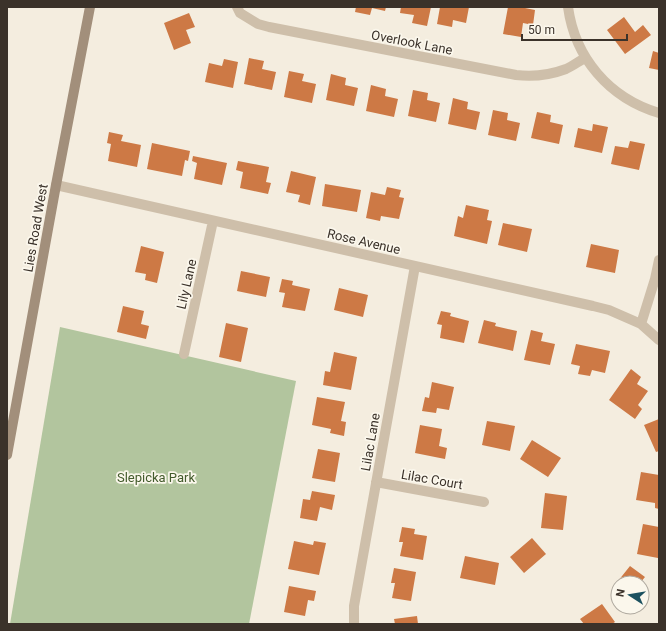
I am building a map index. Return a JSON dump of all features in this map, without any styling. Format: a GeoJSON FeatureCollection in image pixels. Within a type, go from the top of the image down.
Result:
{"type":"FeatureCollection","features":[{"type":"Feature","properties":{"kind":"street","name":"Lies Road West"},"geometry":{"type":"LineString","coordinates":[[7,455],[90,7]]}},
{"type":"Feature","properties":{"kind":"street","name":"Overlook Lane"},"geometry":{"type":"LineString","coordinates":[[237,7],[240,13],[258,24],[269,27],[516,75],[540,76],[566,69],[585,58]]}},
{"type":"Feature","properties":{"kind":"street"},"geometry":{"type":"LineString","coordinates":[[568,7],[574,32],[585,58],[597,74],[612,88],[630,101],[647,109],[659,112]]}},
{"type":"Feature","properties":{"kind":"street","name":"Rose Avenue"},"geometry":{"type":"LineString","coordinates":[[56,186],[609,310],[641,324],[659,340]]}},
{"type":"Feature","properties":{"kind":"street","name":"Lily Lane"},"geometry":{"type":"LineString","coordinates":[[184,354],[213,221]]}},
{"type":"Feature","properties":{"kind":"street"},"geometry":{"type":"LineString","coordinates":[[641,324],[655,279],[659,260]]}},
{"type":"Feature","properties":{"kind":"street","name":"Lilac Lane"},"geometry":{"type":"LineString","coordinates":[[354,624],[354,606],[415,266]]}},
{"type":"Feature","properties":{"kind":"street","name":"Lilac Court"},"geometry":{"type":"LineString","coordinates":[[376,482],[484,502]]}},
{"type":"Feature","properties":{"kind":"green space","name":"Slepicka Park"},"geometry":{"type":"Polygon","coordinates":[[[60,327],[296,381],[249,624],[10,624],[60,327]]]}},
{"type":"Feature","properties":{"kind":"building"},"geometry":{"type":"Polygon","coordinates":[[[356,7],[386,7],[385,11],[372,8],[370,15],[355,12],[356,7]]]}},
{"type":"Feature","properties":{"kind":"building"},"geometry":{"type":"Polygon","coordinates":[[[401,7],[431,7],[427,26],[412,23],[414,15],[400,13],[401,7]]]}},
{"type":"Feature","properties":{"kind":"building"},"geometry":{"type":"Polygon","coordinates":[[[440,7],[469,7],[466,23],[453,20],[452,27],[437,24],[440,7]]]}},
{"type":"Feature","properties":{"kind":"building"},"geometry":{"type":"Polygon","coordinates":[[[508,7],[520,7],[535,10],[533,25],[523,23],[521,37],[503,34],[508,7]]]}},
{"type":"Feature","properties":{"kind":"building"},"geometry":{"type":"Polygon","coordinates":[[[189,13],[195,27],[186,30],[191,43],[174,50],[164,23],[189,13]]]}},
{"type":"Feature","properties":{"kind":"building"},"geometry":{"type":"Polygon","coordinates":[[[624,17],[635,32],[643,25],[651,35],[625,54],[607,30],[624,17]]]}},
{"type":"Feature","properties":{"kind":"building"},"geometry":{"type":"Polygon","coordinates":[[[653,51],[659,53],[659,70],[649,68],[653,51]]]}},
{"type":"Feature","properties":{"kind":"building"},"geometry":{"type":"Polygon","coordinates":[[[249,58],[264,61],[262,69],[276,72],[272,90],[244,84],[249,58]]]}},
{"type":"Feature","properties":{"kind":"building"},"geometry":{"type":"Polygon","coordinates":[[[224,59],[238,62],[233,88],[205,82],[209,63],[222,66],[224,59]]]}},
{"type":"Feature","properties":{"kind":"building"},"geometry":{"type":"Polygon","coordinates":[[[289,71],[304,74],[302,81],[316,84],[312,103],[284,97],[289,71]]]}},
{"type":"Feature","properties":{"kind":"building"},"geometry":{"type":"Polygon","coordinates":[[[331,74],[346,78],[345,85],[358,88],[354,106],[326,100],[331,74]]]}},
{"type":"Feature","properties":{"kind":"building"},"geometry":{"type":"Polygon","coordinates":[[[371,85],[386,89],[385,96],[398,99],[394,117],[366,111],[371,85]]]}},
{"type":"Feature","properties":{"kind":"building"},"geometry":{"type":"Polygon","coordinates":[[[413,90],[428,93],[427,100],[440,103],[436,122],[408,116],[413,90]]]}},
{"type":"Feature","properties":{"kind":"building"},"geometry":{"type":"Polygon","coordinates":[[[453,98],[468,102],[467,109],[480,112],[476,130],[448,124],[453,98]]]}},
{"type":"Feature","properties":{"kind":"building"},"geometry":{"type":"Polygon","coordinates":[[[493,110],[508,113],[507,120],[520,123],[516,141],[488,135],[493,110]]]}},
{"type":"Feature","properties":{"kind":"building"},"geometry":{"type":"Polygon","coordinates":[[[537,112],[551,115],[550,122],[563,125],[559,144],[531,138],[537,112]]]}},
{"type":"Feature","properties":{"kind":"building"},"geometry":{"type":"Polygon","coordinates":[[[593,124],[608,127],[602,153],[574,147],[578,128],[592,131],[593,124]]]}},
{"type":"Feature","properties":{"kind":"building"},"geometry":{"type":"Polygon","coordinates":[[[109,132],[123,135],[121,141],[141,145],[137,167],[108,161],[111,144],[107,143],[109,132]]]}},
{"type":"Feature","properties":{"kind":"building"},"geometry":{"type":"Polygon","coordinates":[[[630,141],[645,144],[639,170],[611,164],[615,146],[628,148],[630,141]]]}},
{"type":"Feature","properties":{"kind":"building"},"geometry":{"type":"Polygon","coordinates":[[[152,143],[190,151],[188,161],[185,160],[182,176],[147,169],[152,143]]]}},
{"type":"Feature","properties":{"kind":"building"},"geometry":{"type":"Polygon","coordinates":[[[193,156],[227,163],[222,185],[194,179],[197,163],[192,161],[193,156]]]}},
{"type":"Feature","properties":{"kind":"building"},"geometry":{"type":"Polygon","coordinates":[[[238,161],[269,167],[266,182],[271,183],[268,194],[240,188],[243,172],[236,170],[238,161]]]}},
{"type":"Feature","properties":{"kind":"building"},"geometry":{"type":"Polygon","coordinates":[[[291,171],[316,177],[310,205],[298,202],[300,195],[286,192],[291,171]]]}},
{"type":"Feature","properties":{"kind":"building"},"geometry":{"type":"Polygon","coordinates":[[[325,184],[361,190],[357,212],[322,206],[325,184]]]}},
{"type":"Feature","properties":{"kind":"building"},"geometry":{"type":"Polygon","coordinates":[[[387,187],[401,190],[399,197],[404,198],[399,219],[381,216],[380,221],[366,218],[371,192],[385,195],[387,187]]]}},
{"type":"Feature","properties":{"kind":"building"},"geometry":{"type":"Polygon","coordinates":[[[466,205],[489,210],[487,220],[492,221],[487,244],[454,236],[458,216],[463,218],[466,205]]]}},
{"type":"Feature","properties":{"kind":"building"},"geometry":{"type":"Polygon","coordinates":[[[503,223],[532,229],[527,252],[498,245],[503,223]]]}},
{"type":"Feature","properties":{"kind":"building"},"geometry":{"type":"Polygon","coordinates":[[[591,244],[619,250],[615,273],[586,267],[591,244]]]}},
{"type":"Feature","properties":{"kind":"building"},"geometry":{"type":"Polygon","coordinates":[[[141,246],[164,252],[157,283],[145,280],[146,274],[135,272],[141,246]]]}},
{"type":"Feature","properties":{"kind":"building"},"geometry":{"type":"Polygon","coordinates":[[[241,271],[270,277],[266,297],[237,291],[241,271]]]}},
{"type":"Feature","properties":{"kind":"building"},"geometry":{"type":"Polygon","coordinates":[[[282,279],[293,281],[292,285],[310,289],[305,311],[282,307],[285,293],[279,292],[282,279]]]}},
{"type":"Feature","properties":{"kind":"building"},"geometry":{"type":"Polygon","coordinates":[[[339,288],[368,295],[363,317],[334,310],[339,288]]]}},
{"type":"Feature","properties":{"kind":"building"},"geometry":{"type":"Polygon","coordinates":[[[123,306],[144,311],[141,324],[149,326],[146,339],[117,332],[123,306]]]}},
{"type":"Feature","properties":{"kind":"building"},"geometry":{"type":"Polygon","coordinates":[[[441,311],[451,313],[450,316],[469,321],[464,343],[440,338],[442,325],[437,324],[441,311]]]}},
{"type":"Feature","properties":{"kind":"building"},"geometry":{"type":"Polygon","coordinates":[[[484,320],[496,323],[495,326],[517,331],[513,351],[478,343],[484,320]]]}},
{"type":"Feature","properties":{"kind":"building"},"geometry":{"type":"Polygon","coordinates":[[[226,323],[248,328],[241,362],[219,357],[226,323]]]}},
{"type":"Feature","properties":{"kind":"building"},"geometry":{"type":"Polygon","coordinates":[[[531,330],[543,333],[541,341],[555,344],[550,365],[524,360],[531,330]]]}},
{"type":"Feature","properties":{"kind":"building"},"geometry":{"type":"Polygon","coordinates":[[[576,344],[610,351],[605,373],[592,370],[590,376],[578,374],[580,366],[571,364],[576,344]]]}},
{"type":"Feature","properties":{"kind":"building"},"geometry":{"type":"Polygon","coordinates":[[[334,352],[357,357],[351,390],[323,385],[325,371],[330,372],[334,352]]]}},
{"type":"Feature","properties":{"kind":"building"},"geometry":{"type":"Polygon","coordinates":[[[631,369],[641,377],[637,384],[648,391],[638,405],[642,409],[635,419],[609,400],[631,369]]]}},
{"type":"Feature","properties":{"kind":"building"},"geometry":{"type":"Polygon","coordinates":[[[432,382],[454,387],[449,410],[437,408],[436,413],[422,411],[425,397],[429,398],[432,382]]]}},
{"type":"Feature","properties":{"kind":"building"},"geometry":{"type":"Polygon","coordinates":[[[317,397],[345,402],[341,421],[346,422],[344,436],[330,433],[331,429],[312,425],[317,397]]]}},
{"type":"Feature","properties":{"kind":"building"},"geometry":{"type":"Polygon","coordinates":[[[659,419],[659,451],[656,452],[644,425],[659,419]]]}},
{"type":"Feature","properties":{"kind":"building"},"geometry":{"type":"Polygon","coordinates":[[[487,421],[515,426],[510,451],[482,445],[487,421]]]}},
{"type":"Feature","properties":{"kind":"building"},"geometry":{"type":"Polygon","coordinates":[[[420,425],[442,429],[439,446],[447,448],[445,459],[415,453],[420,425]]]}},
{"type":"Feature","properties":{"kind":"building"},"geometry":{"type":"Polygon","coordinates":[[[532,440],[561,458],[548,477],[520,459],[532,440]]]}},
{"type":"Feature","properties":{"kind":"building"},"geometry":{"type":"Polygon","coordinates":[[[318,449],[340,453],[335,482],[312,478],[318,449]]]}},
{"type":"Feature","properties":{"kind":"building"},"geometry":{"type":"Polygon","coordinates":[[[641,472],[659,475],[659,509],[655,508],[655,503],[636,500],[641,472]]]}},
{"type":"Feature","properties":{"kind":"building"},"geometry":{"type":"Polygon","coordinates":[[[312,491],[335,495],[332,510],[320,507],[317,521],[300,518],[303,499],[310,500],[312,491]]]}},
{"type":"Feature","properties":{"kind":"building"},"geometry":{"type":"Polygon","coordinates":[[[545,493],[567,496],[563,530],[541,528],[545,493]]]}},
{"type":"Feature","properties":{"kind":"building"},"geometry":{"type":"Polygon","coordinates":[[[643,524],[659,527],[658,558],[637,554],[643,524]]]}},
{"type":"Feature","properties":{"kind":"building"},"geometry":{"type":"Polygon","coordinates":[[[402,527],[415,529],[414,534],[427,536],[423,560],[400,556],[403,542],[399,542],[402,527]]]}},
{"type":"Feature","properties":{"kind":"building"},"geometry":{"type":"Polygon","coordinates":[[[532,538],[546,554],[524,573],[510,557],[532,538]]]}},
{"type":"Feature","properties":{"kind":"building"},"geometry":{"type":"Polygon","coordinates":[[[294,541],[313,545],[314,541],[326,543],[319,575],[288,569],[294,541]]]}},
{"type":"Feature","properties":{"kind":"building"},"geometry":{"type":"Polygon","coordinates":[[[465,556],[499,563],[495,585],[460,578],[465,556]]]}},
{"type":"Feature","properties":{"kind":"building"},"geometry":{"type":"Polygon","coordinates":[[[630,566],[642,575],[623,575],[630,566]]]}},
{"type":"Feature","properties":{"kind":"building"},"geometry":{"type":"Polygon","coordinates":[[[394,568],[416,572],[411,601],[392,598],[395,583],[391,583],[394,568]]]}},
{"type":"Feature","properties":{"kind":"building"},"geometry":{"type":"Polygon","coordinates":[[[289,586],[316,591],[314,601],[308,600],[305,616],[284,612],[289,586]]]}},
{"type":"Feature","properties":{"kind":"building"},"geometry":{"type":"Polygon","coordinates":[[[602,604],[615,622],[612,624],[584,624],[580,619],[602,604]]]}},
{"type":"Feature","properties":{"kind":"building"},"geometry":{"type":"Polygon","coordinates":[[[417,616],[418,624],[395,624],[394,619],[417,616]]]}}]}
